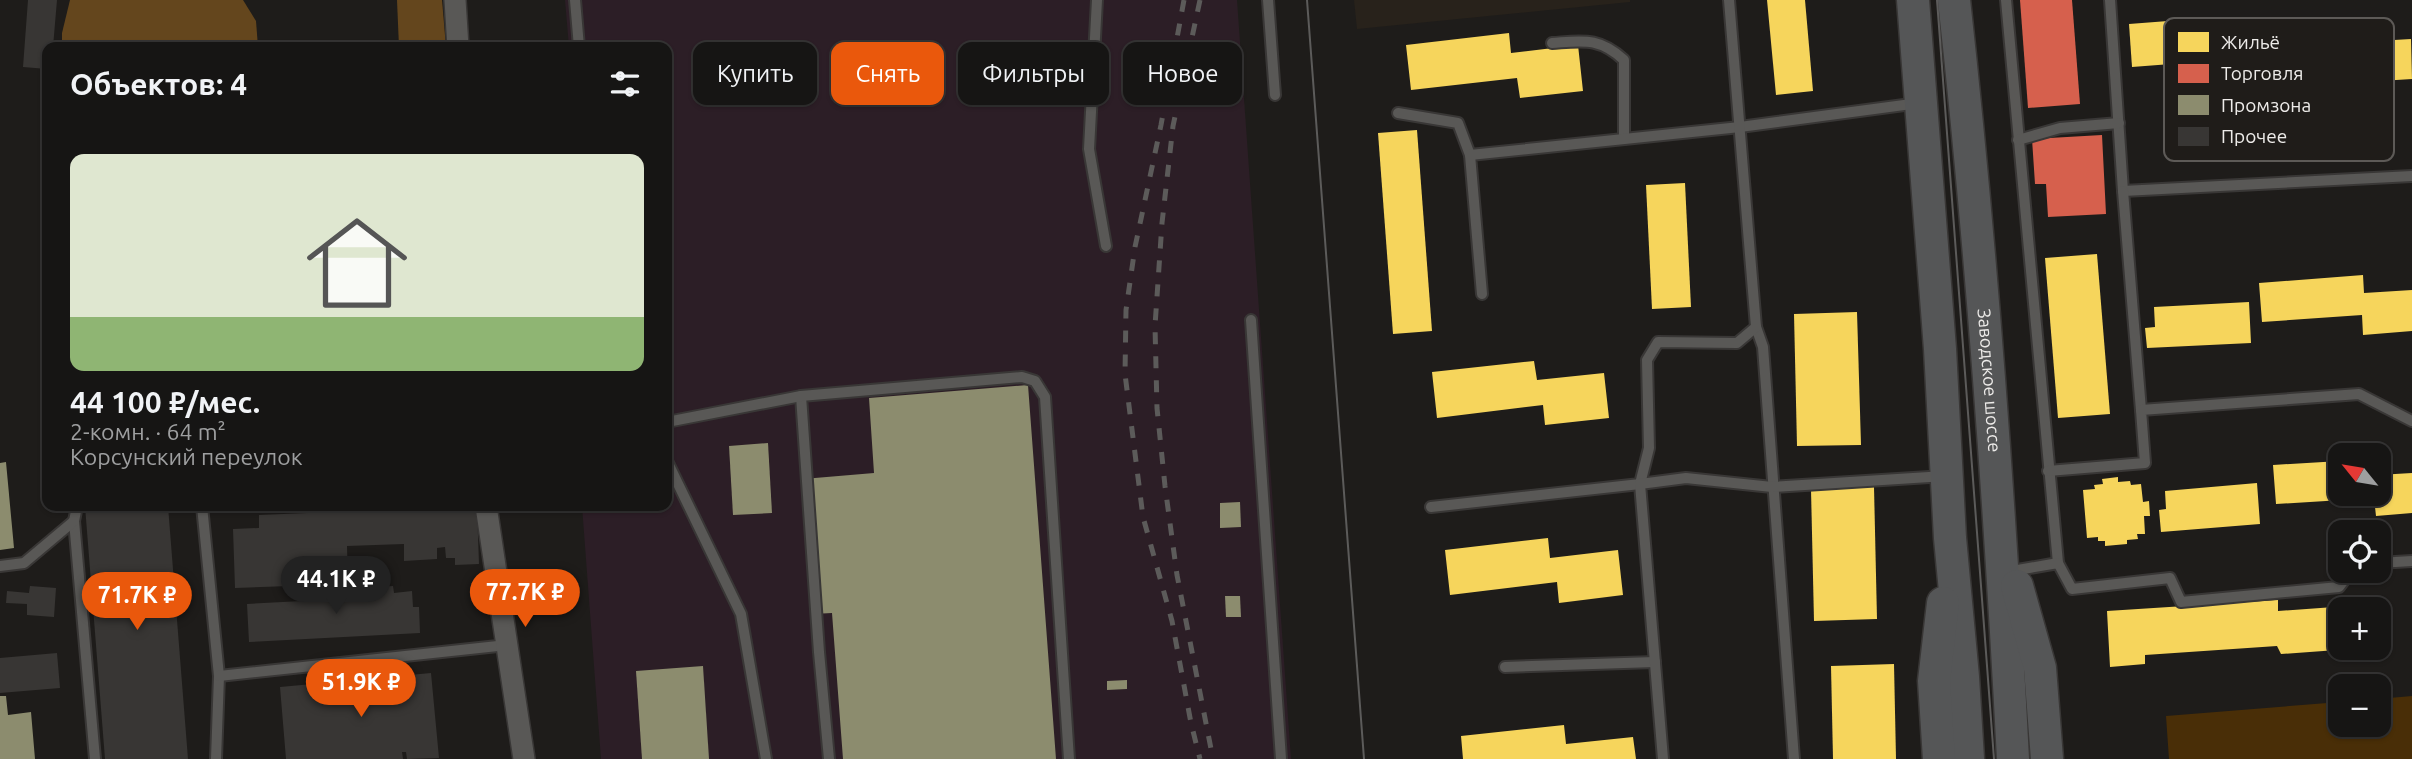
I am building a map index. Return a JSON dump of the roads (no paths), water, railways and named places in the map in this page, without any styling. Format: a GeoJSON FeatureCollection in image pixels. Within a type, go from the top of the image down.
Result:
{"type":"FeatureCollection","features":[{"type":"Feature","properties":{"kind":"main road"},"geometry":{"type":"LineString","coordinates":[[1913,0],[1968,759]]}},
{"type":"Feature","properties":{"kind":"main road","name":"Заводское шоссе"},"geometry":{"type":"LineString","coordinates":[[1954,0],[1970,145],[2001,538],[2013,759]]}},
{"type":"Feature","properties":{"kind":"main road"},"geometry":{"type":"LineString","coordinates":[[1939,759],[1934,681],[1950,538]]}},
{"type":"Feature","properties":{"kind":"main road"},"geometry":{"type":"LineString","coordinates":[[2001,538],[2040,668],[2047,759]]}},
{"type":"Feature","properties":{"kind":"street"},"geometry":{"type":"LineString","coordinates":[[455,0],[458,42]]}},
{"type":"Feature","properties":{"kind":"street"},"geometry":{"type":"LineString","coordinates":[[486,511],[524,759]]}},
{"type":"Feature","properties":{"kind":"lane"},"geometry":{"type":"LineString","coordinates":[[575,0],[579,42]]}},
{"type":"Feature","properties":{"kind":"lane"},"geometry":{"type":"LineString","coordinates":[[1097,0],[1088,149],[1105,246]]}},
{"type":"Feature","properties":{"kind":"lane"},"geometry":{"type":"LineString","coordinates":[[1268,0],[1275,95]]}},
{"type":"Feature","properties":{"kind":"lane"},"geometry":{"type":"LineString","coordinates":[[1729,0],[1756,327],[1763,347],[1794,759]]}},
{"type":"Feature","properties":{"kind":"lane"},"geometry":{"type":"LineString","coordinates":[[2006,0],[2058,563],[2072,589],[2171,578],[2180,603],[2339,587],[2342,583]]}},
{"type":"Feature","properties":{"kind":"lane"},"geometry":{"type":"LineString","coordinates":[[2048,471],[2145,463],[2110,0]]}},
{"type":"Feature","properties":{"kind":"lane"},"geometry":{"type":"LineString","coordinates":[[1552,43],[1588,41],[1610,47],[1624,60],[1625,139]]}},
{"type":"Feature","properties":{"kind":"lane"},"geometry":{"type":"LineString","coordinates":[[1470,155],[1740,127],[1921,102]]}},
{"type":"Feature","properties":{"kind":"lane"},"geometry":{"type":"LineString","coordinates":[[1398,113],[1458,123],[1470,155],[1482,294]]}},
{"type":"Feature","properties":{"kind":"lane"},"geometry":{"type":"LineString","coordinates":[[2018,140],[2060,128],[2119,123]]}},
{"type":"Feature","properties":{"kind":"lane"},"geometry":{"type":"LineString","coordinates":[[2123,191],[2412,176]]}},
{"type":"Feature","properties":{"kind":"lane"},"geometry":{"type":"LineString","coordinates":[[1251,320],[1281,759]]}},
{"type":"Feature","properties":{"kind":"lane"},"geometry":{"type":"LineString","coordinates":[[1663,759],[1640,484],[1650,448],[1647,360],[1658,342],[1737,343],[1756,327]]}},
{"type":"Feature","properties":{"kind":"lane"},"geometry":{"type":"LineString","coordinates":[[672,421],[801,396],[1022,377],[1035,381],[1045,397],[1069,759]]}},
{"type":"Feature","properties":{"kind":"lane"},"geometry":{"type":"LineString","coordinates":[[2141,410],[2359,394],[2412,421]]}},
{"type":"Feature","properties":{"kind":"lane"},"geometry":{"type":"LineString","coordinates":[[801,396],[829,759]]}},
{"type":"Feature","properties":{"kind":"lane"},"geometry":{"type":"LineString","coordinates":[[672,471],[741,614],[766,759]]}},
{"type":"Feature","properties":{"kind":"lane"},"geometry":{"type":"LineString","coordinates":[[1431,507],[1686,478],[1772,486],[1947,476]]}},
{"type":"Feature","properties":{"kind":"lane"},"geometry":{"type":"LineString","coordinates":[[76,511],[74,521],[95,759]]}},
{"type":"Feature","properties":{"kind":"lane"},"geometry":{"type":"LineString","coordinates":[[202,511],[219,676],[216,759]]}},
{"type":"Feature","properties":{"kind":"lane"},"geometry":{"type":"LineString","coordinates":[[0,566],[24,563],[74,521]]}},
{"type":"Feature","properties":{"kind":"lane"},"geometry":{"type":"LineString","coordinates":[[2391,562],[2412,561]]}},
{"type":"Feature","properties":{"kind":"lane"},"geometry":{"type":"LineString","coordinates":[[2012,570],[2058,563]]}},
{"type":"Feature","properties":{"kind":"lane"},"geometry":{"type":"LineString","coordinates":[[219,676],[507,645]]}},
{"type":"Feature","properties":{"kind":"lane"},"geometry":{"type":"LineString","coordinates":[[1505,667],[1654,662]]}},
{"type":"Feature","properties":{"kind":"tram line"},"geometry":{"type":"LineString","coordinates":[[1307,0],[1364,759]]}},
{"type":"Feature","properties":{"kind":"tram line"},"geometry":{"type":"LineString","coordinates":[[1937,0],[1994,759]]}},
{"type":"Feature","properties":{"kind":"railway"},"geometry":{"type":"LineString","coordinates":[[1184,0],[1135,247],[1126,310],[1125,374],[1143,517],[1172,621],[1200,759]]}},
{"type":"Feature","properties":{"kind":"railway"},"geometry":{"type":"LineString","coordinates":[[1200,0],[1173,126],[1162,223],[1155,326],[1157,408],[1165,486],[1177,575],[1213,759]]}}]}
